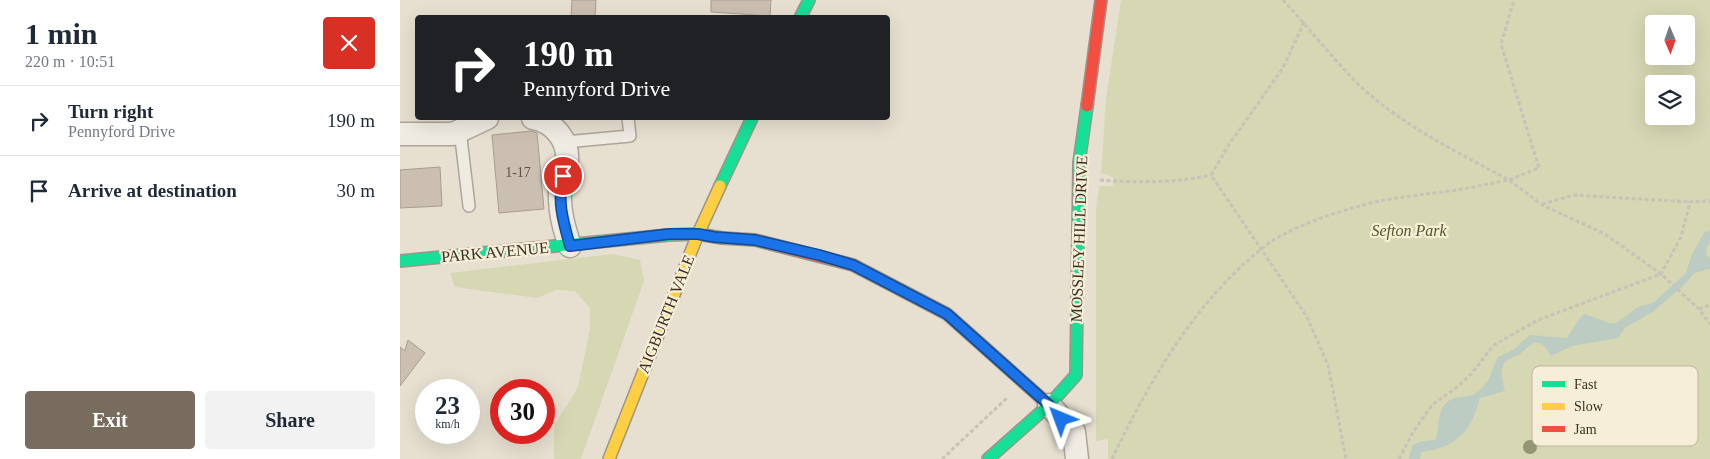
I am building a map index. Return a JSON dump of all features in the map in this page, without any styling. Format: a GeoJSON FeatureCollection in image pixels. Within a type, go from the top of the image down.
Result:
{"type":"FeatureCollection","features":[{"type":"Feature","properties":{"kind":"street"},"geometry":{"type":"LineString","coordinates":[[801,15],[808,0]]}},
{"type":"Feature","properties":{"kind":"street","name":"MOSSLEY HILL DRIVE"},"geometry":{"type":"LineString","coordinates":[[988,459],[1049,405],[1076,375],[1079,178],[1101,0]]}},
{"type":"Feature","properties":{"kind":"street"},"geometry":{"type":"LineString","coordinates":[[400,134],[453,134],[482,120]]}},
{"type":"Feature","properties":{"kind":"street"},"geometry":{"type":"LineString","coordinates":[[542,120],[556,129],[565,142],[567,161],[560,190],[561,215],[570,246]]}},
{"type":"Feature","properties":{"kind":"street","name":"AIGBURTH VALE"},"geometry":{"type":"LineString","coordinates":[[609,459],[698,234],[751,120]]}},
{"type":"Feature","properties":{"kind":"street","name":"PARK AVENUE"},"geometry":{"type":"LineString","coordinates":[[400,261],[570,246],[669,234],[698,234],[755,240],[853,265],[947,314],[1022,383],[1049,405]]}},
{"type":"Feature","properties":{"kind":"street"},"geometry":{"type":"LineString","coordinates":[[1049,405],[1074,432],[1077,459]]}},
{"type":"Feature","properties":{"kind":"lane"},"geometry":{"type":"LineString","coordinates":[[565,142],[630,136],[628,120]]}},
{"type":"Feature","properties":{"kind":"lane"},"geometry":{"type":"LineString","coordinates":[[460,130],[469,206]]}},
{"type":"Feature","properties":{"kind":"path"},"geometry":{"type":"LineString","coordinates":[[1283,0],[1361,86],[1399,116],[1458,153],[1510,180],[1542,205],[1605,234],[1661,274],[1699,309],[1710,324]]}},
{"type":"Feature","properties":{"kind":"path"},"geometry":{"type":"LineString","coordinates":[[1112,459],[1164,359],[1203,307],[1261,248],[1307,223],[1357,206],[1410,195],[1458,190],[1510,180],[1539,168],[1501,44],[1514,0]]}},
{"type":"Feature","properties":{"kind":"path"},"geometry":{"type":"LineString","coordinates":[[1212,175],[1228,146],[1283,68],[1304,22]]}},
{"type":"Feature","properties":{"kind":"path"},"geometry":{"type":"LineString","coordinates":[[1079,178],[1138,183],[1181,181],[1212,175]]}},
{"type":"Feature","properties":{"kind":"path"},"geometry":{"type":"LineString","coordinates":[[1212,175],[1307,317],[1328,364],[1346,459]]}},
{"type":"Feature","properties":{"kind":"path"},"geometry":{"type":"LineString","coordinates":[[1542,205],[1574,195],[1690,202],[1710,201]]}},
{"type":"Feature","properties":{"kind":"path"},"geometry":{"type":"LineString","coordinates":[[1399,459],[1413,432],[1432,405],[1456,388],[1471,374],[1494,345],[1538,320],[1661,274],[1681,237],[1690,202]]}},
{"type":"Feature","properties":{"kind":"path"},"geometry":{"type":"LineString","coordinates":[[1699,309],[1710,305]]}},
{"type":"Feature","properties":{"kind":"path"},"geometry":{"type":"LineString","coordinates":[[942,459],[1022,383]]}},
{"type":"Feature","properties":{"kind":"green space","name":"Sefton Park"},"geometry":{"type":"Polygon","coordinates":[[[1121,0],[1710,0],[1710,459],[1108,459],[1108,439],[1096,441],[1096,211],[1099,186],[1113,186],[1113,177],[1101,173],[1106,99],[1121,0]]]}},
{"type":"Feature","properties":{"kind":"green space"},"geometry":{"type":"Polygon","coordinates":[[[612,254],[640,260],[644,281],[581,459],[554,459],[555,424],[578,387],[590,328],[590,308],[575,291],[556,290],[537,298],[455,287],[450,273],[612,254]]]}},
{"type":"Feature","properties":{"kind":"shaded area"},"geometry":{"type":"Polygon","coordinates":[[[1710,230],[1710,241],[1706,248],[1707,256],[1710,258],[1710,269],[1694,273],[1684,285],[1654,311],[1625,328],[1618,338],[1572,346],[1551,356],[1543,345],[1539,343],[1532,344],[1504,363],[1502,379],[1505,391],[1480,398],[1472,420],[1461,436],[1444,447],[1421,452],[1420,459],[1409,459],[1412,446],[1419,442],[1435,440],[1440,413],[1446,404],[1454,398],[1476,393],[1488,380],[1498,357],[1513,350],[1530,335],[1567,338],[1584,314],[1610,323],[1616,323],[1638,307],[1653,303],[1686,273],[1692,254],[1704,233],[1710,230]]]}},
{"type":"Feature","properties":{"kind":"building"},"geometry":{"type":"Polygon","coordinates":[[[572,0],[596,0],[595,15],[571,15],[572,0]]]}},
{"type":"Feature","properties":{"kind":"building"},"geometry":{"type":"Polygon","coordinates":[[[711,0],[771,0],[770,15],[711,12],[711,0]]]}},
{"type":"Feature","properties":{"kind":"building"},"geometry":{"type":"Polygon","coordinates":[[[531,131],[537,133],[544,209],[499,213],[492,135],[531,131]]]}},
{"type":"Feature","properties":{"kind":"building"},"geometry":{"type":"Polygon","coordinates":[[[440,167],[442,206],[400,208],[400,170],[440,167]]]}},
{"type":"Feature","properties":{"kind":"building"},"geometry":{"type":"Polygon","coordinates":[[[408,340],[425,353],[400,386],[400,347],[405,351],[408,340]]]}},
{"type":"Feature","properties":{"kind":"traffic: fast"},"geometry":{"type":"LineString","coordinates":[[802,15],[809,0]]}},
{"type":"Feature","properties":{"kind":"traffic: fast"},"geometry":{"type":"LineString","coordinates":[[988,459],[1049,405],[1076,375],[1079,163],[1087,106]]}},
{"type":"Feature","properties":{"kind":"traffic: fast"},"geometry":{"type":"LineString","coordinates":[[720,186],[751,120]]}},
{"type":"Feature","properties":{"kind":"traffic: fast"},"geometry":{"type":"LineString","coordinates":[[400,261],[669,235],[698,234],[722,238]]}},
{"type":"Feature","properties":{"kind":"traffic: slow"},"geometry":{"type":"LineString","coordinates":[[609,459],[698,234],[720,186]]}},
{"type":"Feature","properties":{"kind":"traffic: jam"},"geometry":{"type":"LineString","coordinates":[[1087,106],[1101,0]]}},
{"type":"Feature","properties":{"kind":"traffic: jam"},"geometry":{"type":"LineString","coordinates":[[722,238],[755,240],[853,265],[947,314],[1049,405]]}},
{"type":"Feature","properties":{"kind":"route"},"geometry":{"type":"LineString","coordinates":[[563,176],[560,190],[561,215],[570,246],[669,234],[698,234],[755,240],[853,265],[947,314],[1049,405],[1061,419]]}}]}
